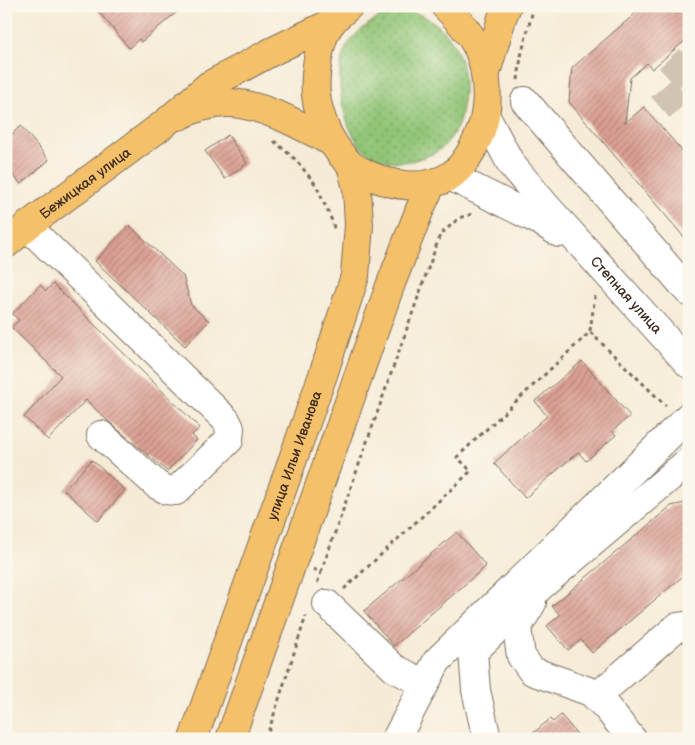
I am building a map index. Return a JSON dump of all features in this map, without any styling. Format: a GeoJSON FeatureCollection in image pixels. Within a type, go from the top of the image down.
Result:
{"type":"FeatureCollection","features":[{"type":"Feature","properties":{"kind":"main road"},"geometry":{"type":"LineString","coordinates":[[445,6],[462,24],[476,45],[486,73]]}},
{"type":"Feature","properties":{"kind":"main road"},"geometry":{"type":"LineString","coordinates":[[340,15],[321,47],[316,72],[316,98],[320,117],[332,142],[351,165],[377,180],[419,186],[441,179],[462,164],[474,147],[485,115],[486,73],[507,6]]}},
{"type":"Feature","properties":{"kind":"main road"},"geometry":{"type":"LineString","coordinates":[[164,124],[208,86],[340,15]]}},
{"type":"Feature","properties":{"kind":"main road"},"geometry":{"type":"LineString","coordinates":[[164,124],[193,108],[231,103],[260,109],[332,142]]}},
{"type":"Feature","properties":{"kind":"main road","name":"Бежицкая улица"},"geometry":{"type":"LineString","coordinates":[[6,244],[27,226],[164,124]]}},
{"type":"Feature","properties":{"kind":"main road","name":"улица Ильи Иванова"},"geometry":{"type":"LineString","coordinates":[[193,739],[317,391],[355,276],[359,225],[357,188],[351,165]]}},
{"type":"Feature","properties":{"kind":"main road"},"geometry":{"type":"LineString","coordinates":[[230,739],[390,286],[420,209],[441,179]]}},
{"type":"Feature","properties":{"kind":"street"},"geometry":{"type":"LineString","coordinates":[[526,101],[689,292]]}},
{"type":"Feature","properties":{"kind":"street"},"geometry":{"type":"LineString","coordinates":[[485,115],[511,164],[584,248]]}},
{"type":"Feature","properties":{"kind":"street"},"geometry":{"type":"LineString","coordinates":[[441,179],[540,220],[584,248]]}},
{"type":"Feature","properties":{"kind":"street"},"geometry":{"type":"LineString","coordinates":[[27,226],[226,420],[230,428],[229,440],[176,491],[167,490],[157,485],[101,435]]}},
{"type":"Feature","properties":{"kind":"street","name":"Степная улица"},"geometry":{"type":"LineString","coordinates":[[584,248],[689,364]]}},
{"type":"Feature","properties":{"kind":"street"},"geometry":{"type":"LineString","coordinates":[[396,739],[437,660],[679,412]]}},
{"type":"Feature","properties":{"kind":"street"},"geometry":{"type":"LineString","coordinates":[[487,739],[476,690],[473,652],[542,585],[689,461]]}},
{"type":"Feature","properties":{"kind":"street"},"geometry":{"type":"LineString","coordinates":[[542,585],[517,628],[520,656],[532,671],[590,692],[607,708],[632,739]]}},
{"type":"Feature","properties":{"kind":"street"},"geometry":{"type":"LineString","coordinates":[[333,600],[394,668],[425,684]]}},
{"type":"Feature","properties":{"kind":"street"},"geometry":{"type":"LineString","coordinates":[[596,697],[677,627],[684,626],[689,629]]}},
{"type":"Feature","properties":{"kind":"path"},"geometry":{"type":"LineString","coordinates":[[266,137],[274,140],[296,160],[316,185],[333,223],[334,231]]}},
{"type":"Feature","properties":{"kind":"path"},"geometry":{"type":"LineString","coordinates":[[321,572],[440,235],[459,218],[475,213]]}},
{"type":"Feature","properties":{"kind":"path"},"geometry":{"type":"LineString","coordinates":[[333,600],[471,471],[457,457],[590,332],[596,296],[590,288]]}},
{"type":"Feature","properties":{"kind":"path"},"geometry":{"type":"LineString","coordinates":[[590,332],[679,412]]}},
{"type":"Feature","properties":{"kind":"green space"},"geometry":{"type":"Polygon","coordinates":[[[405,12],[421,15],[435,23],[452,41],[462,64],[464,76],[463,102],[457,128],[440,150],[412,161],[392,162],[367,152],[358,144],[351,131],[342,101],[340,69],[348,44],[359,31],[386,13],[405,12]]]}},
{"type":"Feature","properties":{"kind":"building"},"geometry":{"type":"Polygon","coordinates":[[[94,6],[184,6],[141,42],[139,39],[129,48],[94,6]]]}},
{"type":"Feature","properties":{"kind":"building"},"geometry":{"type":"Polygon","coordinates":[[[644,6],[689,6],[689,37],[652,69],[647,63],[630,78],[625,123],[644,107],[689,159],[689,243],[569,102],[572,68],[644,6]]]}},
{"type":"Feature","properties":{"kind":"building"},"geometry":{"type":"Polygon","coordinates":[[[21,126],[49,160],[21,184],[6,167],[6,139],[21,126]]]}},
{"type":"Feature","properties":{"kind":"building"},"geometry":{"type":"Polygon","coordinates":[[[228,135],[247,163],[225,179],[205,151],[228,135]]]}},
{"type":"Feature","properties":{"kind":"building"},"geometry":{"type":"Polygon","coordinates":[[[129,225],[183,276],[191,305],[209,321],[185,346],[95,261],[129,225]]]}},
{"type":"Feature","properties":{"kind":"building"},"geometry":{"type":"Polygon","coordinates":[[[53,284],[200,428],[192,435],[197,440],[167,471],[86,400],[48,440],[24,417],[61,376],[11,327],[19,320],[12,314],[40,285],[46,291],[53,284]]]}},
{"type":"Feature","properties":{"kind":"building"},"geometry":{"type":"Polygon","coordinates":[[[582,361],[630,416],[612,431],[616,435],[586,461],[578,452],[525,498],[494,463],[547,416],[535,401],[582,361]]]}},
{"type":"Feature","properties":{"kind":"building"},"geometry":{"type":"Polygon","coordinates":[[[92,460],[125,490],[98,521],[64,490],[92,460]]]}},
{"type":"Feature","properties":{"kind":"building"},"geometry":{"type":"Polygon","coordinates":[[[689,502],[689,571],[592,653],[581,640],[568,650],[547,626],[560,615],[552,606],[671,506],[689,502]]]}},
{"type":"Feature","properties":{"kind":"building"},"geometry":{"type":"Polygon","coordinates":[[[457,532],[486,566],[394,646],[364,611],[457,532]]]}},
{"type":"Feature","properties":{"kind":"building"},"geometry":{"type":"Polygon","coordinates":[[[561,715],[581,739],[526,739],[550,719],[553,722],[561,715]]]}},
{"type":"Feature","properties":{"kind":"tunnel"},"geometry":{"type":"LineString","coordinates":[[689,59],[660,86],[689,119]]}}]}
